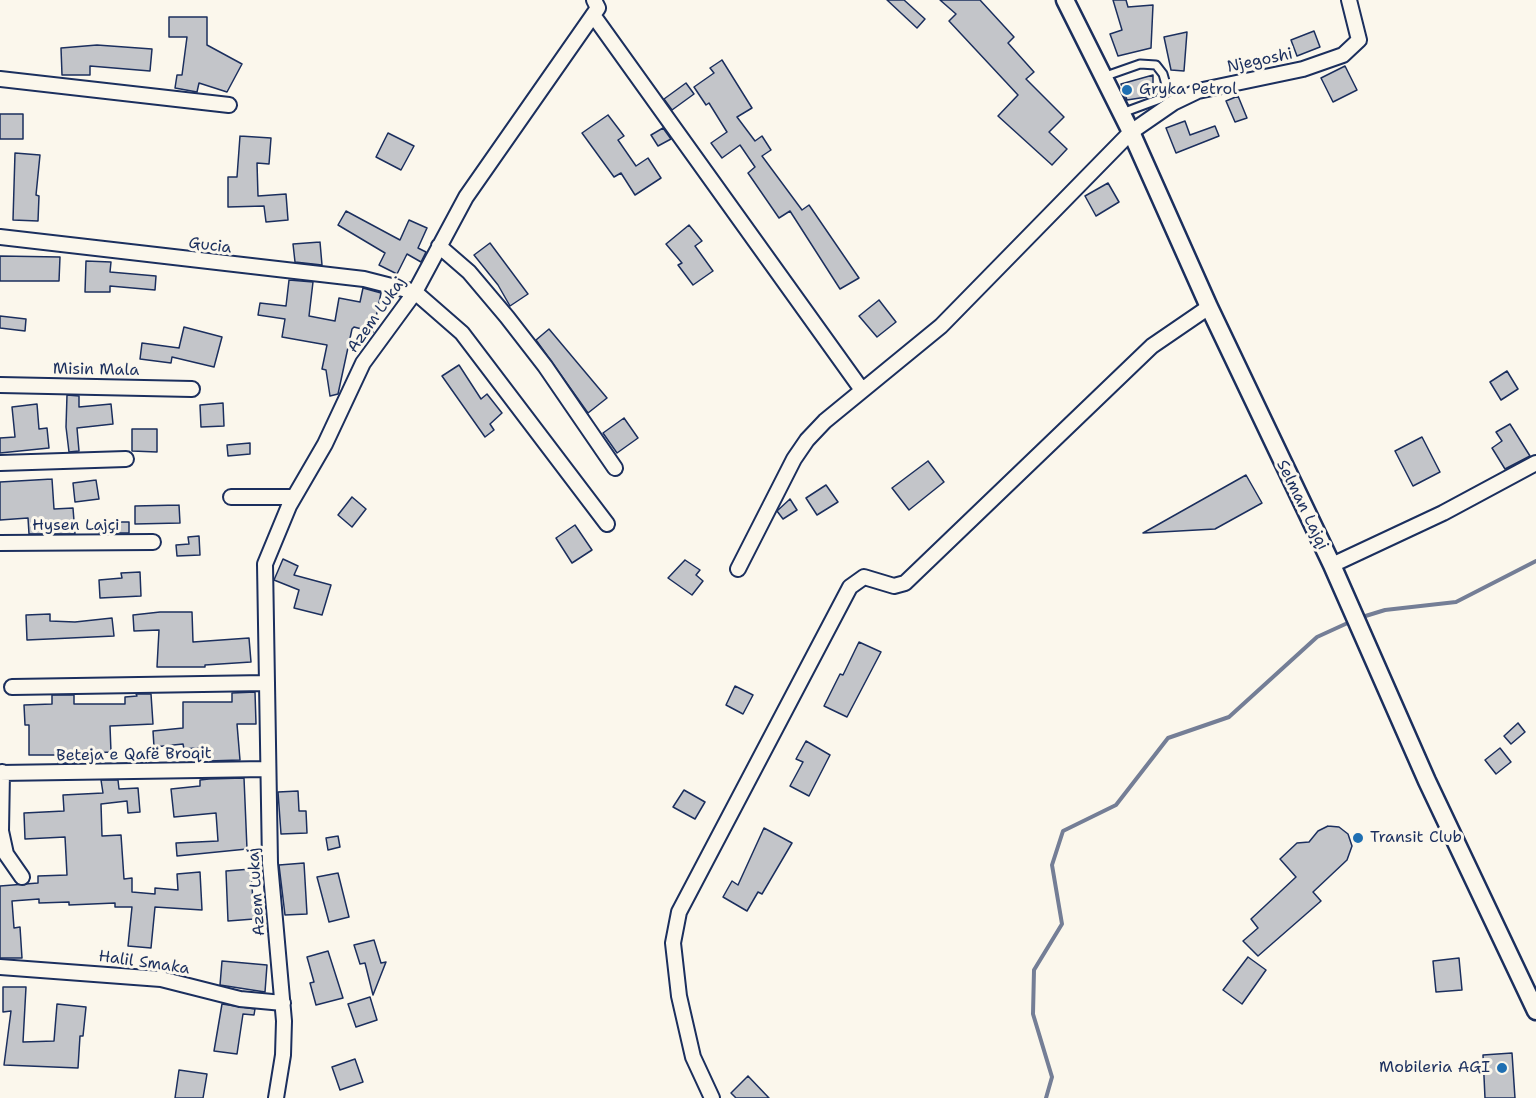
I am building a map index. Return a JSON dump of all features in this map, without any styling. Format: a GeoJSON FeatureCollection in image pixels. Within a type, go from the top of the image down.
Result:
{"type":"FeatureCollection","features":[{"type":"Feature","properties":{"kind":"street"},"geometry":{"type":"LineString","coordinates":[[594,0],[598,8],[593,15],[862,390]]}},
{"type":"Feature","properties":{"kind":"street","name":"Selman Lajqi"},"geometry":{"type":"LineString","coordinates":[[1065,0],[1131,132],[1209,308],[1332,565],[1427,781],[1535,1006]]}},
{"type":"Feature","properties":{"kind":"street","name":"Njegoshi"},"geometry":{"type":"LineString","coordinates":[[1131,132],[1173,103],[1198,91],[1303,69],[1343,55],[1359,40],[1349,0]]}},
{"type":"Feature","properties":{"kind":"street","name":"Azem Lukaj"},"geometry":{"type":"LineString","coordinates":[[276,1098],[283,1055],[283,1003],[270,863],[265,564],[293,496],[325,444],[363,363],[414,292],[466,197],[593,15]]}},
{"type":"Feature","properties":{"kind":"street"},"geometry":{"type":"LineString","coordinates":[[0,80],[229,105]]}},
{"type":"Feature","properties":{"kind":"street"},"geometry":{"type":"LineString","coordinates":[[738,569],[794,459],[825,421],[941,326],[1131,132]]}},
{"type":"Feature","properties":{"kind":"street","name":"Gucia"},"geometry":{"type":"LineString","coordinates":[[0,237],[364,279],[414,292]]}},
{"type":"Feature","properties":{"kind":"street"},"geometry":{"type":"LineString","coordinates":[[440,246],[469,272],[507,316],[545,366],[615,468]]}},
{"type":"Feature","properties":{"kind":"street"},"geometry":{"type":"LineString","coordinates":[[414,292],[462,333],[607,524]]}},
{"type":"Feature","properties":{"kind":"street"},"geometry":{"type":"LineString","coordinates":[[712,1098],[693,1057],[680,996],[673,943],[679,912],[850,587],[864,577],[894,586],[905,584],[1152,346],[1209,308]]}},
{"type":"Feature","properties":{"kind":"street","name":"Misin Mala"},"geometry":{"type":"LineString","coordinates":[[0,385],[192,389]]}},
{"type":"Feature","properties":{"kind":"street"},"geometry":{"type":"LineString","coordinates":[[0,463],[126,459]]}},
{"type":"Feature","properties":{"kind":"street"},"geometry":{"type":"LineString","coordinates":[[1332,565],[1443,513],[1536,463]]}},
{"type":"Feature","properties":{"kind":"street"},"geometry":{"type":"LineString","coordinates":[[231,497],[293,496]]}},
{"type":"Feature","properties":{"kind":"street","name":"Hysen Lajçi"},"geometry":{"type":"LineString","coordinates":[[0,543],[153,542]]}},
{"type":"Feature","properties":{"kind":"street"},"geometry":{"type":"LineString","coordinates":[[12,687],[266,683]]}},
{"type":"Feature","properties":{"kind":"street","name":"Beteja e Qafë Broqit"},"geometry":{"type":"LineString","coordinates":[[22,877],[6,854],[1,831],[1,773],[267,769]]}},
{"type":"Feature","properties":{"kind":"street","name":"Halil Smaka"},"geometry":{"type":"LineString","coordinates":[[0,967],[161,979],[240,999],[283,1003]]}},
{"type":"Feature","properties":{"kind":"lane"},"geometry":{"type":"LineString","coordinates":[[1103,77],[1140,64],[1156,65],[1163,74],[1167,88],[1160,99],[1121,113]]}},
{"type":"Feature","properties":{"kind":"building"},"geometry":{"type":"Polygon","coordinates":[[[887,0],[904,0],[925,19],[917,28],[887,0]]]}},
{"type":"Feature","properties":{"kind":"building"},"geometry":{"type":"Polygon","coordinates":[[[940,0],[980,0],[1014,37],[1008,43],[1034,72],[1026,79],[1064,117],[1049,132],[1067,149],[1052,165],[998,116],[1018,95],[949,21],[956,14],[940,0]]]}},
{"type":"Feature","properties":{"kind":"building"},"geometry":{"type":"Polygon","coordinates":[[[1113,0],[1126,0],[1128,7],[1153,5],[1151,48],[1118,56],[1110,34],[1122,30],[1113,0]]]}},
{"type":"Feature","properties":{"kind":"building"},"geometry":{"type":"Polygon","coordinates":[[[169,17],[207,17],[207,45],[242,64],[227,92],[199,83],[197,92],[175,88],[177,75],[182,75],[187,37],[169,37],[169,17]]]}},
{"type":"Feature","properties":{"kind":"building"},"geometry":{"type":"Polygon","coordinates":[[[1314,31],[1320,47],[1297,56],[1291,40],[1314,31]]]}},
{"type":"Feature","properties":{"kind":"building"},"geometry":{"type":"Polygon","coordinates":[[[1187,32],[1184,71],[1171,70],[1164,37],[1187,32]]]}},
{"type":"Feature","properties":{"kind":"building"},"geometry":{"type":"Polygon","coordinates":[[[97,45],[152,49],[150,71],[90,66],[90,75],[62,75],[61,48],[97,45]]]}},
{"type":"Feature","properties":{"kind":"building"},"geometry":{"type":"Polygon","coordinates":[[[722,60],[752,108],[737,117],[755,141],[762,136],[771,150],[762,156],[802,210],[809,205],[859,278],[840,289],[790,211],[779,218],[748,173],[755,167],[740,145],[722,158],[711,143],[727,132],[709,103],[706,105],[694,87],[714,73],[710,68],[722,60]]]}},
{"type":"Feature","properties":{"kind":"building"},"geometry":{"type":"Polygon","coordinates":[[[1345,66],[1357,90],[1333,102],[1321,78],[1345,66]]]}},
{"type":"Feature","properties":{"kind":"building"},"geometry":{"type":"Polygon","coordinates":[[[1153,75],[1153,96],[1127,100],[1121,84],[1153,75]]]}},
{"type":"Feature","properties":{"kind":"building"},"geometry":{"type":"Polygon","coordinates":[[[686,83],[694,94],[672,110],[664,99],[686,83]]]}},
{"type":"Feature","properties":{"kind":"building"},"geometry":{"type":"Polygon","coordinates":[[[1238,96],[1247,118],[1235,122],[1226,101],[1238,96]]]}},
{"type":"Feature","properties":{"kind":"building"},"geometry":{"type":"Polygon","coordinates":[[[0,114],[23,114],[23,139],[0,139],[0,114]]]}},
{"type":"Feature","properties":{"kind":"building"},"geometry":{"type":"Polygon","coordinates":[[[608,115],[624,136],[618,140],[636,166],[648,158],[661,178],[635,195],[621,173],[614,177],[582,133],[608,115]]]}},
{"type":"Feature","properties":{"kind":"building"},"geometry":{"type":"Polygon","coordinates":[[[1185,121],[1190,135],[1215,126],[1219,136],[1176,153],[1166,128],[1185,121]]]}},
{"type":"Feature","properties":{"kind":"building"},"geometry":{"type":"Polygon","coordinates":[[[663,128],[671,139],[658,146],[651,135],[663,128]]]}},
{"type":"Feature","properties":{"kind":"building"},"geometry":{"type":"Polygon","coordinates":[[[388,133],[414,146],[401,170],[376,157],[388,133]]]}},
{"type":"Feature","properties":{"kind":"building"},"geometry":{"type":"Polygon","coordinates":[[[240,136],[271,138],[269,164],[257,163],[258,196],[286,194],[288,220],[266,222],[264,206],[228,207],[228,177],[237,177],[240,136]]]}},
{"type":"Feature","properties":{"kind":"building"},"geometry":{"type":"Polygon","coordinates":[[[15,153],[40,155],[36,195],[39,196],[38,221],[13,220],[15,153]]]}},
{"type":"Feature","properties":{"kind":"building"},"geometry":{"type":"Polygon","coordinates":[[[1108,183],[1119,202],[1096,216],[1085,196],[1108,183]]]}},
{"type":"Feature","properties":{"kind":"building"},"geometry":{"type":"Polygon","coordinates":[[[346,211],[400,240],[409,220],[427,228],[418,248],[426,252],[421,262],[407,254],[397,274],[379,265],[385,253],[338,225],[346,211]]]}},
{"type":"Feature","properties":{"kind":"building"},"geometry":{"type":"Polygon","coordinates":[[[689,225],[702,241],[695,246],[713,271],[693,285],[678,265],[682,263],[666,244],[689,225]]]}},
{"type":"Feature","properties":{"kind":"building"},"geometry":{"type":"Polygon","coordinates":[[[320,242],[322,265],[295,262],[293,244],[320,242]]]}},
{"type":"Feature","properties":{"kind":"building"},"geometry":{"type":"Polygon","coordinates":[[[490,243],[528,294],[510,306],[498,285],[474,255],[490,243]]]}},
{"type":"Feature","properties":{"kind":"building"},"geometry":{"type":"Polygon","coordinates":[[[0,256],[60,257],[59,281],[0,281],[0,256]]]}},
{"type":"Feature","properties":{"kind":"building"},"geometry":{"type":"Polygon","coordinates":[[[86,261],[111,262],[110,272],[156,276],[155,290],[110,286],[110,292],[85,292],[86,261]]]}},
{"type":"Feature","properties":{"kind":"building"},"geometry":{"type":"Polygon","coordinates":[[[289,280],[313,282],[309,316],[335,321],[339,298],[360,302],[363,288],[381,293],[373,332],[354,327],[352,329],[338,394],[330,396],[326,370],[322,369],[327,345],[282,337],[285,319],[258,315],[260,303],[286,306],[289,280]]]}},
{"type":"Feature","properties":{"kind":"building"},"geometry":{"type":"Polygon","coordinates":[[[879,300],[896,322],[877,337],[859,316],[879,300]]]}},
{"type":"Feature","properties":{"kind":"building"},"geometry":{"type":"Polygon","coordinates":[[[0,316],[26,319],[25,331],[0,328],[0,316]]]}},
{"type":"Feature","properties":{"kind":"building"},"geometry":{"type":"Polygon","coordinates":[[[184,327],[222,337],[214,367],[172,357],[171,363],[140,359],[142,343],[179,348],[184,327]]]}},
{"type":"Feature","properties":{"kind":"building"},"geometry":{"type":"Polygon","coordinates":[[[549,329],[607,398],[588,413],[536,340],[549,329]]]}},
{"type":"Feature","properties":{"kind":"building"},"geometry":{"type":"Polygon","coordinates":[[[459,365],[481,399],[487,394],[502,413],[490,424],[494,430],[485,437],[442,376],[459,365]]]}},
{"type":"Feature","properties":{"kind":"building"},"geometry":{"type":"Polygon","coordinates":[[[1507,371],[1518,389],[1501,400],[1490,382],[1507,371]]]}},
{"type":"Feature","properties":{"kind":"building"},"geometry":{"type":"Polygon","coordinates":[[[67,395],[79,396],[79,407],[111,404],[113,424],[77,428],[79,451],[69,452],[66,427],[67,395]]]}},
{"type":"Feature","properties":{"kind":"building"},"geometry":{"type":"Polygon","coordinates":[[[223,403],[224,426],[201,427],[200,405],[223,403]]]}},
{"type":"Feature","properties":{"kind":"building"},"geometry":{"type":"Polygon","coordinates":[[[37,404],[39,429],[47,428],[49,448],[0,453],[0,438],[15,437],[12,407],[37,404]]]}},
{"type":"Feature","properties":{"kind":"building"},"geometry":{"type":"Polygon","coordinates":[[[624,418],[638,438],[617,453],[603,433],[624,418]]]}},
{"type":"Feature","properties":{"kind":"building"},"geometry":{"type":"Polygon","coordinates":[[[1510,424],[1530,456],[1505,469],[1492,448],[1502,441],[1496,432],[1510,424]]]}},
{"type":"Feature","properties":{"kind":"building"},"geometry":{"type":"Polygon","coordinates":[[[132,429],[157,429],[157,452],[132,451],[132,429]]]}},
{"type":"Feature","properties":{"kind":"building"},"geometry":{"type":"Polygon","coordinates":[[[1422,437],[1440,472],[1413,486],[1395,451],[1422,437]]]}},
{"type":"Feature","properties":{"kind":"building"},"geometry":{"type":"Polygon","coordinates":[[[250,443],[250,454],[228,456],[227,445],[250,443]]]}},
{"type":"Feature","properties":{"kind":"building"},"geometry":{"type":"Polygon","coordinates":[[[928,461],[944,482],[909,510],[892,488],[928,461]]]}},
{"type":"Feature","properties":{"kind":"building"},"geometry":{"type":"Polygon","coordinates":[[[1246,475],[1262,503],[1215,529],[1143,533],[1246,475]]]}},
{"type":"Feature","properties":{"kind":"building"},"geometry":{"type":"Polygon","coordinates":[[[52,479],[54,509],[73,508],[75,534],[29,534],[28,518],[0,520],[0,482],[52,479]]]}},
{"type":"Feature","properties":{"kind":"building"},"geometry":{"type":"Polygon","coordinates":[[[96,480],[99,499],[75,502],[73,483],[96,480]]]}},
{"type":"Feature","properties":{"kind":"building"},"geometry":{"type":"Polygon","coordinates":[[[826,485],[838,502],[817,515],[806,498],[826,485]]]}},
{"type":"Feature","properties":{"kind":"building"},"geometry":{"type":"Polygon","coordinates":[[[352,497],[366,509],[352,527],[338,515],[352,497]]]}},
{"type":"Feature","properties":{"kind":"building"},"geometry":{"type":"Polygon","coordinates":[[[790,499],[797,510],[783,519],[777,511],[790,499]]]}},
{"type":"Feature","properties":{"kind":"building"},"geometry":{"type":"Polygon","coordinates":[[[179,505],[180,523],[135,524],[135,506],[179,505]]]}},
{"type":"Feature","properties":{"kind":"building"},"geometry":{"type":"Polygon","coordinates":[[[99,522],[129,522],[129,533],[99,533],[99,522]]]}},
{"type":"Feature","properties":{"kind":"building"},"geometry":{"type":"Polygon","coordinates":[[[575,525],[592,550],[572,563],[556,538],[575,525]]]}},
{"type":"Feature","properties":{"kind":"building"},"geometry":{"type":"Polygon","coordinates":[[[199,536],[200,555],[177,556],[176,545],[189,544],[188,537],[199,536]]]}},
{"type":"Feature","properties":{"kind":"building"},"geometry":{"type":"Polygon","coordinates":[[[283,559],[298,566],[294,575],[331,585],[322,615],[294,608],[299,590],[274,580],[283,559]]]}},
{"type":"Feature","properties":{"kind":"building"},"geometry":{"type":"Polygon","coordinates":[[[685,560],[700,570],[696,575],[703,581],[692,595],[668,578],[685,560]]]}},
{"type":"Feature","properties":{"kind":"building"},"geometry":{"type":"Polygon","coordinates":[[[140,572],[141,596],[100,598],[99,580],[122,578],[121,573],[140,572]]]}},
{"type":"Feature","properties":{"kind":"building"},"geometry":{"type":"Polygon","coordinates":[[[192,612],[193,642],[249,638],[251,662],[205,665],[205,667],[157,667],[159,630],[134,631],[133,615],[192,612]]]}},
{"type":"Feature","properties":{"kind":"building"},"geometry":{"type":"Polygon","coordinates":[[[50,614],[50,621],[75,622],[112,618],[114,636],[27,640],[26,615],[50,614]]]}},
{"type":"Feature","properties":{"kind":"building"},"geometry":{"type":"Polygon","coordinates":[[[859,642],[881,652],[847,717],[824,706],[859,642]]]}},
{"type":"Feature","properties":{"kind":"building"},"geometry":{"type":"Polygon","coordinates":[[[735,686],[753,695],[743,714],[726,705],[735,686]]]}},
{"type":"Feature","properties":{"kind":"building"},"geometry":{"type":"Polygon","coordinates":[[[255,692],[256,724],[237,724],[240,760],[208,761],[208,747],[184,749],[183,744],[154,747],[153,731],[183,728],[183,702],[232,702],[232,693],[255,692]]]}},
{"type":"Feature","properties":{"kind":"building"},"geometry":{"type":"Polygon","coordinates":[[[136,694],[151,694],[153,724],[110,726],[111,752],[74,754],[74,763],[58,763],[58,755],[29,755],[29,725],[25,725],[24,705],[52,704],[52,695],[74,695],[74,704],[125,704],[125,697],[137,696],[136,694]]]}},
{"type":"Feature","properties":{"kind":"building"},"geometry":{"type":"Polygon","coordinates":[[[1518,723],[1525,732],[1511,744],[1504,736],[1518,723]]]}},
{"type":"Feature","properties":{"kind":"building"},"geometry":{"type":"Polygon","coordinates":[[[806,741],[830,755],[809,796],[790,786],[803,762],[796,759],[806,741]]]}},
{"type":"Feature","properties":{"kind":"building"},"geometry":{"type":"Polygon","coordinates":[[[1500,748],[1511,762],[1496,774],[1485,760],[1500,748]]]}},
{"type":"Feature","properties":{"kind":"building"},"geometry":{"type":"Polygon","coordinates":[[[244,778],[247,849],[177,856],[176,843],[218,841],[216,813],[174,817],[171,789],[200,786],[200,780],[244,778]]]}},
{"type":"Feature","properties":{"kind":"building"},"geometry":{"type":"Polygon","coordinates":[[[101,780],[118,780],[119,789],[138,788],[140,812],[128,813],[127,801],[101,804],[102,836],[121,835],[124,879],[132,878],[132,892],[155,894],[155,888],[178,890],[177,874],[200,872],[202,910],[155,907],[151,948],[128,946],[132,907],[115,907],[115,903],[69,905],[69,902],[39,903],[39,899],[12,901],[14,928],[20,927],[22,958],[0,958],[0,886],[38,883],[38,876],[67,875],[65,837],[25,839],[24,813],[64,811],[63,795],[103,793],[101,780]]]}},
{"type":"Feature","properties":{"kind":"building"},"geometry":{"type":"Polygon","coordinates":[[[684,790],[705,802],[695,819],[673,807],[684,790]]]}},
{"type":"Feature","properties":{"kind":"building"},"geometry":{"type":"Polygon","coordinates":[[[298,791],[299,811],[306,811],[307,833],[281,834],[278,792],[298,791]]]}},
{"type":"Feature","properties":{"kind":"building"},"geometry":{"type":"Polygon","coordinates":[[[1328,826],[1339,827],[1348,834],[1352,846],[1347,860],[1313,892],[1321,901],[1258,956],[1243,941],[1258,928],[1251,919],[1296,877],[1280,859],[1297,843],[1309,842],[1318,831],[1328,826]]]}},
{"type":"Feature","properties":{"kind":"building"},"geometry":{"type":"Polygon","coordinates":[[[764,828],[792,843],[762,894],[758,892],[747,911],[723,897],[732,881],[738,885],[764,828]]]}},
{"type":"Feature","properties":{"kind":"building"},"geometry":{"type":"Polygon","coordinates":[[[338,836],[340,847],[328,850],[326,838],[338,836]]]}},
{"type":"Feature","properties":{"kind":"building"},"geometry":{"type":"Polygon","coordinates":[[[304,863],[307,914],[285,915],[279,865],[304,863]]]}},
{"type":"Feature","properties":{"kind":"building"},"geometry":{"type":"Polygon","coordinates":[[[251,869],[254,919],[228,921],[226,871],[251,869]]]}},
{"type":"Feature","properties":{"kind":"building"},"geometry":{"type":"Polygon","coordinates":[[[338,873],[349,917],[329,922],[317,877],[338,873]]]}},
{"type":"Feature","properties":{"kind":"building"},"geometry":{"type":"Polygon","coordinates":[[[374,940],[381,963],[386,962],[373,995],[365,963],[360,964],[354,945],[374,940]]]}},
{"type":"Feature","properties":{"kind":"building"},"geometry":{"type":"Polygon","coordinates":[[[328,951],[343,998],[316,1005],[310,983],[314,982],[307,957],[328,951]]]}},
{"type":"Feature","properties":{"kind":"building"},"geometry":{"type":"Polygon","coordinates":[[[1248,957],[1266,970],[1242,1004],[1223,990],[1248,957]]]}},
{"type":"Feature","properties":{"kind":"building"},"geometry":{"type":"Polygon","coordinates":[[[1459,958],[1462,990],[1436,992],[1433,961],[1459,958]]]}},
{"type":"Feature","properties":{"kind":"building"},"geometry":{"type":"Polygon","coordinates":[[[222,961],[267,965],[265,992],[220,985],[222,961]]]}},
{"type":"Feature","properties":{"kind":"building"},"geometry":{"type":"Polygon","coordinates":[[[3,987],[26,987],[23,1042],[54,1041],[57,1004],[86,1007],[83,1036],[80,1036],[78,1068],[4,1065],[11,1011],[3,1012],[3,987]]]}},
{"type":"Feature","properties":{"kind":"building"},"geometry":{"type":"Polygon","coordinates":[[[370,997],[377,1020],[356,1027],[348,1004],[370,997]]]}},
{"type":"Feature","properties":{"kind":"building"},"geometry":{"type":"Polygon","coordinates":[[[222,1004],[255,1009],[254,1015],[243,1014],[237,1054],[214,1051],[222,1004]]]}},
{"type":"Feature","properties":{"kind":"building"},"geometry":{"type":"Polygon","coordinates":[[[1512,1053],[1515,1098],[1485,1098],[1483,1055],[1512,1053]]]}},
{"type":"Feature","properties":{"kind":"building"},"geometry":{"type":"Polygon","coordinates":[[[355,1059],[363,1082],[340,1090],[332,1067],[355,1059]]]}},
{"type":"Feature","properties":{"kind":"building"},"geometry":{"type":"Polygon","coordinates":[[[179,1070],[207,1074],[203,1098],[175,1098],[179,1070]]]}},
{"type":"Feature","properties":{"kind":"building"},"geometry":{"type":"Polygon","coordinates":[[[748,1076],[769,1098],[736,1098],[731,1093],[748,1076]]]}},
{"type":"Feature","properties":{"kind":"waterway"},"geometry":{"type":"LineString","coordinates":[[1359,618],[1385,610],[1456,602],[1536,561]]}},
{"type":"Feature","properties":{"kind":"waterway"},"geometry":{"type":"LineString","coordinates":[[1046,1098],[1052,1077],[1033,1014],[1034,970],[1062,924],[1052,865],[1063,831],[1116,805],[1168,738],[1229,717],[1317,637],[1352,621]]}},
{"type":"Feature","properties":{"kind":"place","name":"Gryka Petrol"},"geometry":{"type":"Point","coordinates":[1127,90]}},
{"type":"Feature","properties":{"kind":"place","name":"Transit Club"},"geometry":{"type":"Point","coordinates":[1358,838]}},
{"type":"Feature","properties":{"kind":"place","name":"Mobileria AGI"},"geometry":{"type":"Point","coordinates":[1502,1068]}}]}
